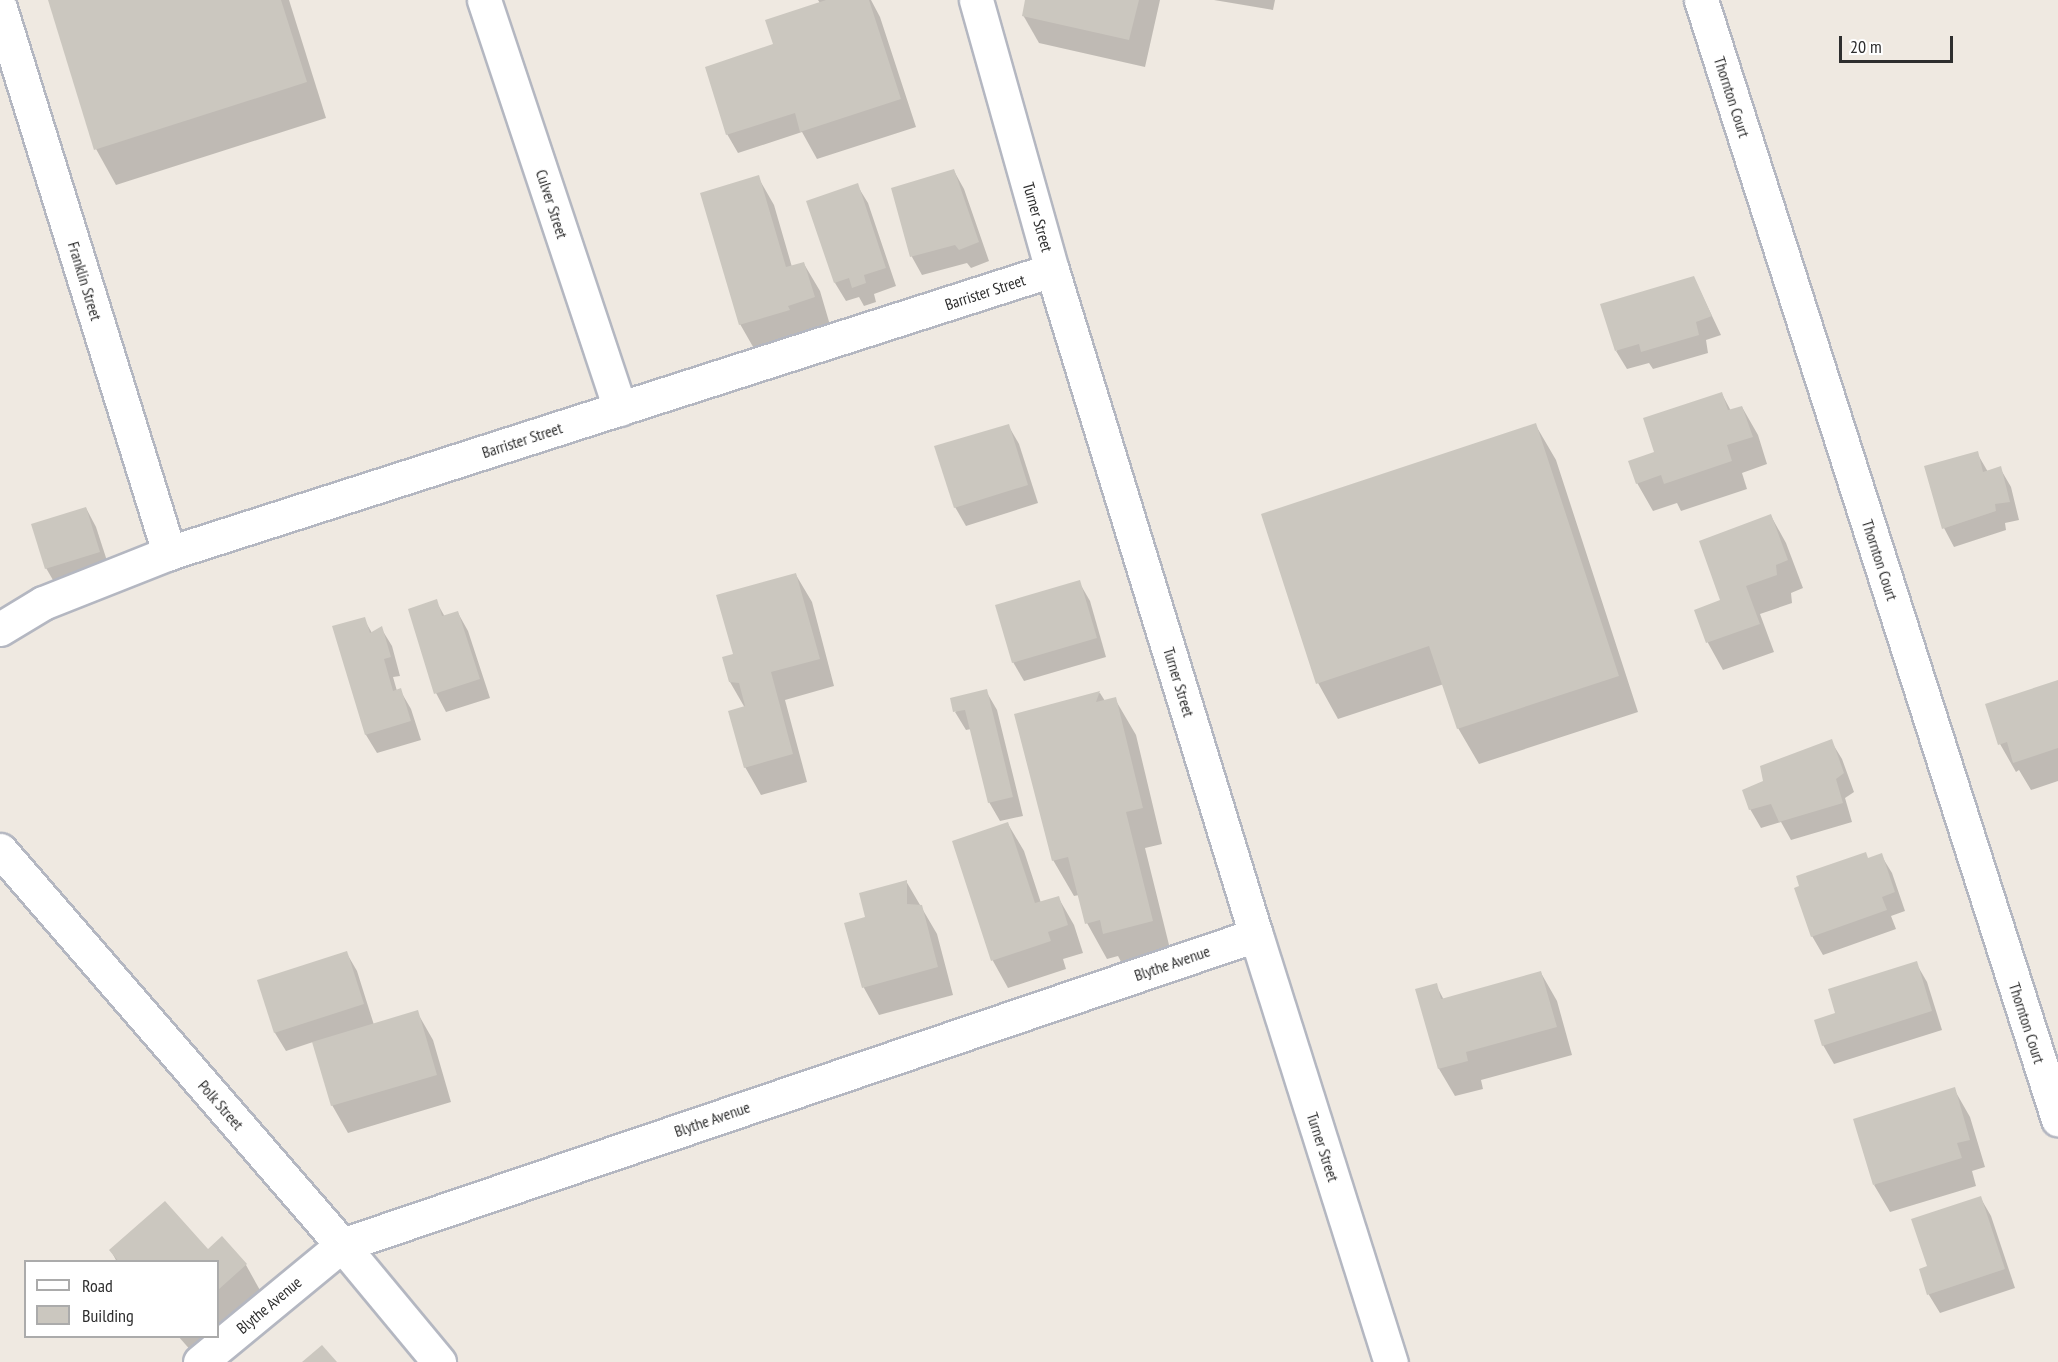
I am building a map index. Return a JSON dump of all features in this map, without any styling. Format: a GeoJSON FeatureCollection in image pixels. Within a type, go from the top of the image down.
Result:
{"type":"FeatureCollection","features":[{"type":"Feature","properties":{"kind":"street","name":"Culver Street"},"geometry":{"type":"LineString","coordinates":[[484,0],[620,409]]}},
{"type":"Feature","properties":{"kind":"street","name":"Turner Street"},"geometry":{"type":"LineString","coordinates":[[976,0],[1052,270],[1256,935],[1391,1362]]}},
{"type":"Feature","properties":{"kind":"street","name":"Thornton Court"},"geometry":{"type":"LineString","coordinates":[[1701,0],[2058,1119]]}},
{"type":"Feature","properties":{"kind":"street","name":"Franklin Street"},"geometry":{"type":"LineString","coordinates":[[0,8],[169,554]]}},
{"type":"Feature","properties":{"kind":"street","name":"Barrister Street"},"geometry":{"type":"LineString","coordinates":[[0,629],[43,603],[169,554],[1052,270]]}},
{"type":"Feature","properties":{"kind":"street","name":"Polk Street"},"geometry":{"type":"LineString","coordinates":[[0,850],[342,1245],[438,1362]]}},
{"type":"Feature","properties":{"kind":"street","name":"Blythe Avenue"},"geometry":{"type":"LineString","coordinates":[[200,1362],[342,1245],[1256,935]]}},
{"type":"Feature","properties":{"kind":"building"},"geometry":{"type":"Polygon","coordinates":[[[48,0],[281,0],[307,82],[94,150],[48,0]]]}},
{"type":"Feature","properties":{"kind":"building"},"geometry":{"type":"Polygon","coordinates":[[[826,0],[869,0],[901,99],[800,132],[795,113],[726,135],[705,67],[773,44],[765,20],[826,0]]]}},
{"type":"Feature","properties":{"kind":"building"},"geometry":{"type":"Polygon","coordinates":[[[1025,0],[1139,0],[1129,40],[1022,16],[1025,0]]]}},
{"type":"Feature","properties":{"kind":"building"},"geometry":{"type":"Polygon","coordinates":[[[954,169],[979,242],[959,250],[955,245],[910,257],[891,188],[954,169]]]}},
{"type":"Feature","properties":{"kind":"building"},"geometry":{"type":"Polygon","coordinates":[[[759,175],[786,267],[804,262],[815,297],[788,306],[790,310],[739,325],[700,193],[759,175]]]}},
{"type":"Feature","properties":{"kind":"building"},"geometry":{"type":"Polygon","coordinates":[[[858,183],[886,268],[864,275],[866,283],[852,288],[849,278],[834,283],[806,201],[858,183]]]}},
{"type":"Feature","properties":{"kind":"building"},"geometry":{"type":"Polygon","coordinates":[[[1694,276],[1712,316],[1696,322],[1699,335],[1641,352],[1639,344],[1615,351],[1600,304],[1694,276]]]}},
{"type":"Feature","properties":{"kind":"building"},"geometry":{"type":"Polygon","coordinates":[[[1722,392],[1728,410],[1742,406],[1753,437],[1727,445],[1732,461],[1664,484],[1661,475],[1636,484],[1628,461],[1654,452],[1643,418],[1722,392]]]}},
{"type":"Feature","properties":{"kind":"building"},"geometry":{"type":"Polygon","coordinates":[[[1536,423],[1619,676],[1457,729],[1429,646],[1316,684],[1261,514],[1536,423]]]}},
{"type":"Feature","properties":{"kind":"building"},"geometry":{"type":"Polygon","coordinates":[[[1009,424],[1028,485],[954,508],[934,446],[1009,424]]]}},
{"type":"Feature","properties":{"kind":"building"},"geometry":{"type":"Polygon","coordinates":[[[1978,451],[1983,472],[2001,466],[2010,502],[1995,504],[1996,511],[1942,529],[1924,466],[1978,451]]]}},
{"type":"Feature","properties":{"kind":"building"},"geometry":{"type":"Polygon","coordinates":[[[86,507],[100,552],[45,569],[31,524],[86,507]]]}},
{"type":"Feature","properties":{"kind":"building"},"geometry":{"type":"Polygon","coordinates":[[[1771,514],[1788,560],[1776,565],[1777,575],[1746,586],[1760,624],[1706,643],[1694,610],[1720,600],[1699,541],[1771,514]]]}},
{"type":"Feature","properties":{"kind":"building"},"geometry":{"type":"Polygon","coordinates":[[[796,573],[820,659],[771,672],[793,754],[744,768],[728,711],[745,706],[739,683],[729,682],[722,657],[733,654],[716,595],[796,573]]]}},
{"type":"Feature","properties":{"kind":"building"},"geometry":{"type":"Polygon","coordinates":[[[1080,580],[1097,638],[1012,663],[995,605],[1080,580]]]}},
{"type":"Feature","properties":{"kind":"building"},"geometry":{"type":"Polygon","coordinates":[[[437,599],[442,616],[458,611],[480,679],[434,694],[408,609],[437,599]]]}},
{"type":"Feature","properties":{"kind":"building"},"geometry":{"type":"Polygon","coordinates":[[[365,617],[370,633],[382,626],[391,657],[384,659],[393,691],[401,688],[411,721],[365,735],[332,626],[365,617]]]}},
{"type":"Feature","properties":{"kind":"building"},"geometry":{"type":"Polygon","coordinates":[[[2058,680],[2058,748],[2013,763],[2007,742],[1998,745],[1985,704],[2058,680]]]}},
{"type":"Feature","properties":{"kind":"building"},"geometry":{"type":"Polygon","coordinates":[[[987,689],[1013,797],[988,803],[965,710],[953,712],[950,698],[987,689]]]}},
{"type":"Feature","properties":{"kind":"building"},"geometry":{"type":"Polygon","coordinates":[[[1100,691],[1096,702],[1116,697],[1143,808],[1126,812],[1153,921],[1103,934],[1100,920],[1085,924],[1068,857],[1052,861],[1014,714],[1100,691]]]}},
{"type":"Feature","properties":{"kind":"building"},"geometry":{"type":"Polygon","coordinates":[[[1832,739],[1844,773],[1836,779],[1843,803],[1779,822],[1771,804],[1749,810],[1742,790],[1763,781],[1760,766],[1832,739]]]}},
{"type":"Feature","properties":{"kind":"building"},"geometry":{"type":"Polygon","coordinates":[[[1008,822],[1035,903],[1059,896],[1068,925],[1048,932],[1051,941],[991,961],[952,841],[1008,822]]]}},
{"type":"Feature","properties":{"kind":"building"},"geometry":{"type":"Polygon","coordinates":[[[1866,852],[1868,858],[1882,853],[1895,892],[1882,897],[1887,910],[1811,937],[1794,888],[1799,886],[1796,876],[1866,852]]]}},
{"type":"Feature","properties":{"kind":"building"},"geometry":{"type":"Polygon","coordinates":[[[907,880],[907,904],[922,905],[938,967],[862,988],[844,923],[865,917],[859,893],[907,880]]]}},
{"type":"Feature","properties":{"kind":"building"},"geometry":{"type":"Polygon","coordinates":[[[347,951],[364,1004],[274,1033],[257,980],[347,951]]]}},
{"type":"Feature","properties":{"kind":"building"},"geometry":{"type":"Polygon","coordinates":[[[1917,961],[1932,1011],[1822,1046],[1814,1020],[1835,1013],[1828,989],[1917,961]]]}},
{"type":"Feature","properties":{"kind":"building"},"geometry":{"type":"Polygon","coordinates":[[[1541,971],[1557,1027],[1466,1052],[1468,1061],[1438,1069],[1415,989],[1437,983],[1441,999],[1541,971]]]}},
{"type":"Feature","properties":{"kind":"building"},"geometry":{"type":"Polygon","coordinates":[[[418,1010],[437,1075],[331,1106],[312,1042],[418,1010]]]}},
{"type":"Feature","properties":{"kind":"building"},"geometry":{"type":"Polygon","coordinates":[[[1955,1087],[1970,1140],[1957,1143],[1962,1158],[1873,1185],[1853,1119],[1955,1087]]]}},
{"type":"Feature","properties":{"kind":"building"},"geometry":{"type":"Polygon","coordinates":[[[1981,1196],[2005,1269],[1927,1295],[1919,1269],[1927,1266],[1911,1219],[1981,1196]]]}},
{"type":"Feature","properties":{"kind":"building"},"geometry":{"type":"Polygon","coordinates":[[[165,1201],[208,1249],[222,1236],[247,1264],[219,1289],[219,1260],[117,1260],[109,1250],[165,1201]]]}},
{"type":"Feature","properties":{"kind":"building"},"geometry":{"type":"Polygon","coordinates":[[[322,1345],[337,1362],[302,1362],[322,1345]]]}}]}
